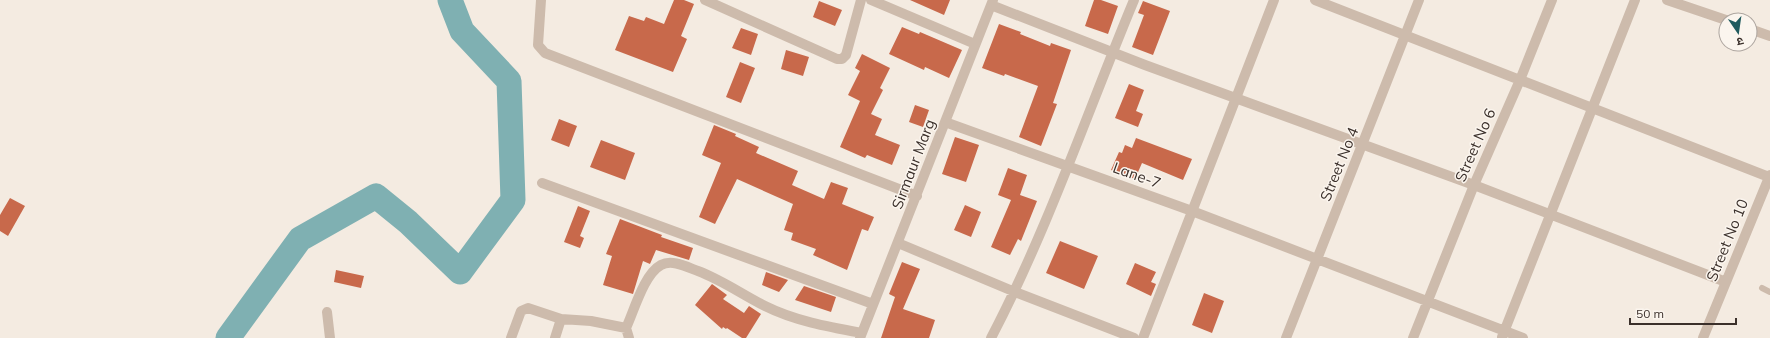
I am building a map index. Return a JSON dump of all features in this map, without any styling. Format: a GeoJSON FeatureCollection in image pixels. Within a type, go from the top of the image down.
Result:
{"type":"FeatureCollection","features":[{"type":"Feature","properties":{"kind":"street"},"geometry":{"type":"LineString","coordinates":[[541,0],[538,45],[545,53],[917,196]]}},
{"type":"Feature","properties":{"kind":"street"},"geometry":{"type":"LineString","coordinates":[[705,0],[837,59],[842,59],[846,55],[861,0]]}},
{"type":"Feature","properties":{"kind":"street"},"geometry":{"type":"LineString","coordinates":[[871,0],[976,44]]}},
{"type":"Feature","properties":{"kind":"street"},"geometry":{"type":"LineString","coordinates":[[991,338],[1015,292],[1069,166],[1134,0]]}},
{"type":"Feature","properties":{"kind":"street"},"geometry":{"type":"LineString","coordinates":[[1143,338],[1235,97],[1274,0]]}},
{"type":"Feature","properties":{"kind":"street"},"geometry":{"type":"LineString","coordinates":[[1315,0],[1770,176]]}},
{"type":"Feature","properties":{"kind":"street","name":"Street No 4"},"geometry":{"type":"LineString","coordinates":[[1286,338],[1364,144],[1419,0]]}},
{"type":"Feature","properties":{"kind":"street","name":"Street No 6"},"geometry":{"type":"LineString","coordinates":[[1413,338],[1474,185],[1520,80],[1552,0]]}},
{"type":"Feature","properties":{"kind":"street"},"geometry":{"type":"LineString","coordinates":[[1503,335],[1591,108],[1635,0]]}},
{"type":"Feature","properties":{"kind":"street"},"geometry":{"type":"LineString","coordinates":[[1667,0],[1718,17]]}},
{"type":"Feature","properties":{"kind":"street"},"geometry":{"type":"LineString","coordinates":[[992,3],[1112,53],[1474,185],[1726,282]]}},
{"type":"Feature","properties":{"kind":"street","name":"Sirmaur Marg"},"geometry":{"type":"LineString","coordinates":[[861,336],[992,3]]}},
{"type":"Feature","properties":{"kind":"street"},"geometry":{"type":"LineString","coordinates":[[1758,32],[1770,36]]}},
{"type":"Feature","properties":{"kind":"street","name":"Lane-7"},"geometry":{"type":"LineString","coordinates":[[945,122],[1318,258],[1428,302],[1503,335],[1523,338]]}},
{"type":"Feature","properties":{"kind":"street","name":"Street No 10"},"geometry":{"type":"LineString","coordinates":[[1703,338],[1770,176]]}},
{"type":"Feature","properties":{"kind":"street"},"geometry":{"type":"LineString","coordinates":[[542,183],[873,304]]}},
{"type":"Feature","properties":{"kind":"street"},"geometry":{"type":"LineString","coordinates":[[898,243],[1015,292],[1134,338]]}},
{"type":"Feature","properties":{"kind":"street"},"geometry":{"type":"LineString","coordinates":[[511,338],[521,310],[528,308],[561,319],[591,321],[628,333],[649,275],[660,266],[667,263],[678,264],[709,275],[766,307],[787,316],[861,336]]}},
{"type":"Feature","properties":{"kind":"street"},"geometry":{"type":"LineString","coordinates":[[327,312],[330,338]]}},
{"type":"Feature","properties":{"kind":"street"},"geometry":{"type":"LineString","coordinates":[[555,338],[561,319]]}},
{"type":"Feature","properties":{"kind":"lane"},"geometry":{"type":"LineString","coordinates":[[1762,288],[1770,292]]}},
{"type":"Feature","properties":{"kind":"building"},"geometry":{"type":"Polygon","coordinates":[[[674,0],[684,0],[694,4],[681,36],[687,39],[673,72],[615,50],[629,16],[644,21],[646,17],[664,24],[674,0]]]}},
{"type":"Feature","properties":{"kind":"building"},"geometry":{"type":"Polygon","coordinates":[[[910,0],[950,0],[944,15],[910,0]]]}},
{"type":"Feature","properties":{"kind":"building"},"geometry":{"type":"Polygon","coordinates":[[[1094,0],[1101,0],[1118,6],[1108,34],[1085,26],[1094,0]]]}},
{"type":"Feature","properties":{"kind":"building"},"geometry":{"type":"Polygon","coordinates":[[[819,1],[842,10],[835,26],[813,17],[819,1]]]}},
{"type":"Feature","properties":{"kind":"building"},"geometry":{"type":"Polygon","coordinates":[[[1143,1],[1170,11],[1153,55],[1132,47],[1144,15],[1138,13],[1143,1]]]}},
{"type":"Feature","properties":{"kind":"building"},"geometry":{"type":"Polygon","coordinates":[[[999,24],[1021,32],[1020,34],[1050,46],[1051,43],[1071,50],[1053,103],[1057,104],[1041,146],[1019,137],[1038,86],[1005,74],[1004,76],[982,68],[999,24]]]}},
{"type":"Feature","properties":{"kind":"building"},"geometry":{"type":"Polygon","coordinates":[[[902,27],[919,34],[920,32],[962,50],[949,78],[925,67],[924,70],[889,54],[902,27]]]}},
{"type":"Feature","properties":{"kind":"building"},"geometry":{"type":"Polygon","coordinates":[[[741,28],[758,34],[751,55],[732,48],[741,28]]]}},
{"type":"Feature","properties":{"kind":"building"},"geometry":{"type":"Polygon","coordinates":[[[786,50],[809,57],[803,76],[781,69],[786,50]]]}},
{"type":"Feature","properties":{"kind":"building"},"geometry":{"type":"Polygon","coordinates":[[[862,54],[890,68],[880,88],[883,90],[871,114],[882,119],[875,135],[900,145],[892,165],[867,155],[865,158],[840,147],[860,101],[848,95],[860,71],[855,68],[862,54]]]}},
{"type":"Feature","properties":{"kind":"building"},"geometry":{"type":"Polygon","coordinates":[[[740,62],[755,68],[741,103],[726,97],[740,62]]]}},
{"type":"Feature","properties":{"kind":"building"},"geometry":{"type":"Polygon","coordinates":[[[1129,84],[1144,90],[1136,111],[1143,114],[1138,127],[1115,118],[1129,84]]]}},
{"type":"Feature","properties":{"kind":"building"},"geometry":{"type":"Polygon","coordinates":[[[915,105],[929,110],[923,127],[909,122],[915,105]]]}},
{"type":"Feature","properties":{"kind":"building"},"geometry":{"type":"Polygon","coordinates":[[[559,119],[577,126],[569,147],[551,140],[559,119]]]}},
{"type":"Feature","properties":{"kind":"building"},"geometry":{"type":"Polygon","coordinates":[[[714,125],[736,134],[735,136],[759,147],[756,153],[798,171],[792,185],[824,199],[831,182],[848,188],[842,204],[874,217],[868,231],[862,229],[847,270],[813,255],[816,249],[791,240],[793,233],[784,230],[793,204],[737,179],[715,224],[699,217],[721,163],[702,155],[714,125]]]}},
{"type":"Feature","properties":{"kind":"building"},"geometry":{"type":"Polygon","coordinates":[[[955,137],[979,145],[966,182],[942,174],[955,137]]]}},
{"type":"Feature","properties":{"kind":"building"},"geometry":{"type":"Polygon","coordinates":[[[1136,138],[1192,159],[1183,180],[1142,163],[1135,179],[1111,170],[1119,152],[1122,153],[1125,145],[1132,148],[1136,138]]]}},
{"type":"Feature","properties":{"kind":"building"},"geometry":{"type":"Polygon","coordinates":[[[601,140],[635,153],[625,180],[590,167],[601,140]]]}},
{"type":"Feature","properties":{"kind":"building"},"geometry":{"type":"Polygon","coordinates":[[[1008,168],[1027,175],[1020,195],[1037,201],[1021,241],[1018,239],[1010,255],[991,247],[1011,200],[998,195],[1008,168]]]}},
{"type":"Feature","properties":{"kind":"building"},"geometry":{"type":"Polygon","coordinates":[[[10,198],[25,206],[8,236],[0,231],[0,215],[10,198]]]}},
{"type":"Feature","properties":{"kind":"building"},"geometry":{"type":"Polygon","coordinates":[[[965,205],[981,212],[971,237],[954,230],[965,205]]]}},
{"type":"Feature","properties":{"kind":"building"},"geometry":{"type":"Polygon","coordinates":[[[578,206],[590,211],[580,236],[584,238],[580,248],[564,242],[578,206]]]}},
{"type":"Feature","properties":{"kind":"building"},"geometry":{"type":"Polygon","coordinates":[[[620,219],[662,235],[661,237],[693,248],[689,260],[656,250],[650,264],[643,261],[633,294],[603,285],[612,256],[606,254],[620,219]]]}},
{"type":"Feature","properties":{"kind":"building"},"geometry":{"type":"Polygon","coordinates":[[[1060,241],[1098,256],[1084,289],[1046,273],[1060,241]]]}},
{"type":"Feature","properties":{"kind":"building"},"geometry":{"type":"Polygon","coordinates":[[[902,262],[920,269],[903,309],[935,320],[929,338],[881,338],[895,297],[889,294],[902,262]]]}},
{"type":"Feature","properties":{"kind":"building"},"geometry":{"type":"Polygon","coordinates":[[[1135,263],[1156,272],[1151,282],[1156,284],[1151,296],[1126,284],[1135,263]]]}},
{"type":"Feature","properties":{"kind":"building"},"geometry":{"type":"Polygon","coordinates":[[[336,270],[364,276],[361,288],[334,282],[336,270]]]}},
{"type":"Feature","properties":{"kind":"building"},"geometry":{"type":"Polygon","coordinates":[[[766,272],[788,280],[779,292],[762,285],[766,272]]]}},
{"type":"Feature","properties":{"kind":"building"},"geometry":{"type":"Polygon","coordinates":[[[712,284],[727,295],[723,299],[744,313],[749,306],[761,314],[746,338],[742,338],[727,328],[726,329],[723,327],[722,329],[695,305],[712,284]]]}},
{"type":"Feature","properties":{"kind":"building"},"geometry":{"type":"Polygon","coordinates":[[[804,286],[836,297],[831,312],[795,300],[804,286]]]}},
{"type":"Feature","properties":{"kind":"building"},"geometry":{"type":"Polygon","coordinates":[[[1204,293],[1224,301],[1212,333],[1192,325],[1204,293]]]}},
{"type":"Feature","properties":{"kind":"waterway"},"geometry":{"type":"LineString","coordinates":[[228,338],[300,239],[376,196],[408,222],[460,272],[513,200],[509,81],[462,31],[450,0]]}}]}
